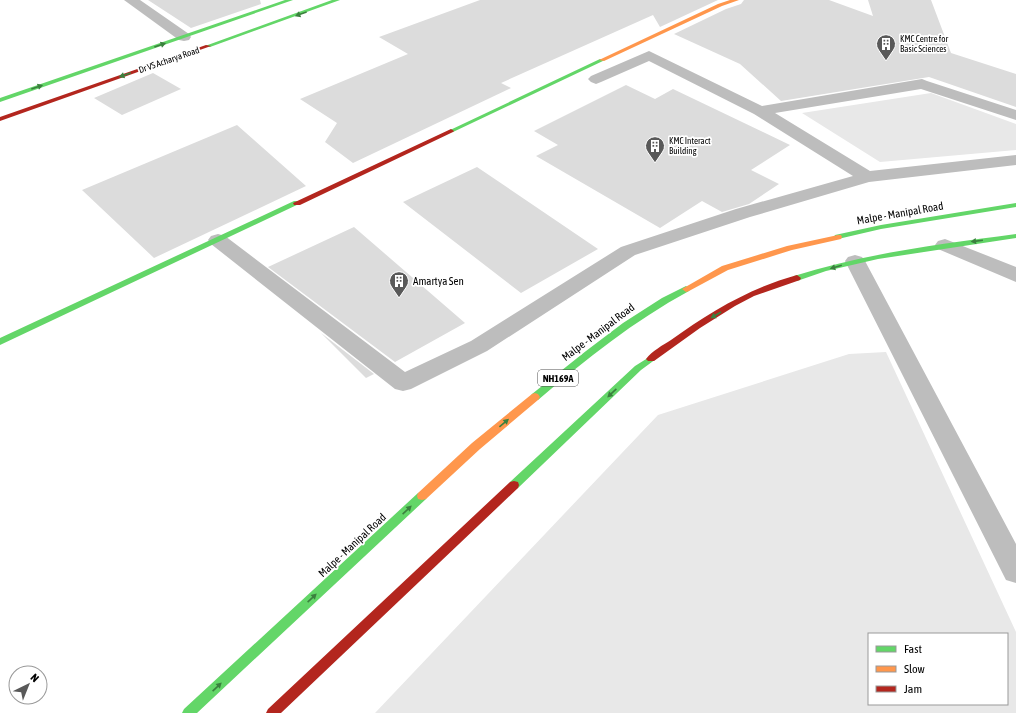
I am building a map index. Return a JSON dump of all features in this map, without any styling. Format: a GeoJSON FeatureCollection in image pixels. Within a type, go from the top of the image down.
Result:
{"type":"FeatureCollection","features":[{"type":"Feature","properties":{"kind":"main road","name":"Dr VS Acharya Road"},"geometry":{"type":"LineString","coordinates":[[0,100],[290,0]]}},
{"type":"Feature","properties":{"kind":"main road","name":"Dr VS Acharya Road"},"geometry":{"type":"LineString","coordinates":[[0,119],[337,0]]}},
{"type":"Feature","properties":{"kind":"main road"},"geometry":{"type":"LineString","coordinates":[[0,342],[720,5],[736,0]]}},
{"type":"Feature","properties":{"kind":"main road"},"geometry":{"type":"LineString","coordinates":[[68,76],[85,89]]}},
{"type":"Feature","properties":{"kind":"main road","name":"Malpe - Manipal Road"},"geometry":{"type":"LineString","coordinates":[[188,713],[476,446],[599,344],[662,301],[725,268],[790,248],[881,227],[1016,205]]}},
{"type":"Feature","properties":{"kind":"main road"},"geometry":{"type":"LineString","coordinates":[[272,713],[638,368],[692,328],[745,298],[800,276],[855,261],[945,245],[1016,236]]}},
{"type":"Feature","properties":{"kind":"street"},"geometry":{"type":"LineString","coordinates":[[131,0],[184,37]]}},
{"type":"Feature","properties":{"kind":"street"},"geometry":{"type":"LineString","coordinates":[[596,79],[649,56],[760,111],[868,177]]}},
{"type":"Feature","properties":{"kind":"street"},"geometry":{"type":"LineString","coordinates":[[760,111],[922,84],[1016,116]]}},
{"type":"Feature","properties":{"kind":"street"},"geometry":{"type":"LineString","coordinates":[[218,240],[402,383],[480,346],[628,251],[743,212],[868,177],[1016,160]]}},
{"type":"Feature","properties":{"kind":"street"},"geometry":{"type":"LineString","coordinates":[[945,245],[1016,275]]}},
{"type":"Feature","properties":{"kind":"street"},"geometry":{"type":"LineString","coordinates":[[855,261],[1016,570]]}},
{"type":"Feature","properties":{"kind":"shaded area"},"geometry":{"type":"Polygon","coordinates":[[[931,93],[1016,124],[1016,150],[880,162],[802,113],[931,93]]]}},
{"type":"Feature","properties":{"kind":"shaded area"},"geometry":{"type":"Polygon","coordinates":[[[886,352],[1016,632],[1016,713],[375,713],[658,415],[849,354],[886,352]]]}},
{"type":"Feature","properties":{"kind":"building"},"geometry":{"type":"Polygon","coordinates":[[[148,0],[260,0],[261,4],[191,28],[148,0]]]}},
{"type":"Feature","properties":{"kind":"building"},"geometry":{"type":"Polygon","coordinates":[[[480,0],[718,0],[660,27],[653,15],[501,83],[511,88],[353,163],[325,142],[337,123],[300,99],[408,54],[379,37],[480,0]]]}},
{"type":"Feature","properties":{"kind":"building"},"geometry":{"type":"Polygon","coordinates":[[[744,0],[829,0],[873,16],[868,0],[931,0],[951,53],[1016,74],[1016,107],[929,77],[781,101],[740,64],[674,34],[726,9],[741,4],[744,0]]]}},
{"type":"Feature","properties":{"kind":"building"},"geometry":{"type":"Polygon","coordinates":[[[153,73],[181,89],[122,115],[94,98],[153,73]]]}},
{"type":"Feature","properties":{"kind":"building","name":"KMC Interact Building"},"geometry":{"type":"Polygon","coordinates":[[[626,85],[655,99],[673,89],[790,145],[751,170],[779,184],[749,204],[722,212],[702,201],[660,228],[536,156],[558,145],[534,131],[626,85]]]}},
{"type":"Feature","properties":{"kind":"building"},"geometry":{"type":"Polygon","coordinates":[[[237,125],[306,186],[154,258],[82,190],[237,125]]]}},
{"type":"Feature","properties":{"kind":"building","name":"Amartya Sen"},"geometry":{"type":"Polygon","coordinates":[[[477,167],[598,249],[521,293],[403,202],[477,167]]]}},
{"type":"Feature","properties":{"kind":"building","name":"Amartya Sen"},"geometry":{"type":"Polygon","coordinates":[[[354,227],[465,323],[395,362],[268,267],[354,227]]]}},
{"type":"Feature","properties":{"kind":"building"},"geometry":{"type":"Polygon","coordinates":[[[321,333],[374,374],[366,378],[321,333]]]}},
{"type":"Feature","properties":{"kind":"traffic: fast"},"geometry":{"type":"LineString","coordinates":[[0,100],[290,0]]}},
{"type":"Feature","properties":{"kind":"traffic: fast"},"geometry":{"type":"LineString","coordinates":[[208,46],[337,0]]}},
{"type":"Feature","properties":{"kind":"traffic: fast"},"geometry":{"type":"LineString","coordinates":[[451,131],[602,60]]}},
{"type":"Feature","properties":{"kind":"traffic: fast"},"geometry":{"type":"LineString","coordinates":[[0,342],[297,203]]}},
{"type":"Feature","properties":{"kind":"traffic: fast"},"geometry":{"type":"LineString","coordinates":[[838,237],[881,227],[1016,205]]}},
{"type":"Feature","properties":{"kind":"traffic: fast"},"geometry":{"type":"LineString","coordinates":[[797,278],[824,269],[878,256],[1016,236]]}},
{"type":"Feature","properties":{"kind":"traffic: fast"},"geometry":{"type":"LineString","coordinates":[[535,397],[626,325],[665,300],[686,289]]}},
{"type":"Feature","properties":{"kind":"traffic: fast"},"geometry":{"type":"LineString","coordinates":[[514,485],[638,368],[651,359]]}},
{"type":"Feature","properties":{"kind":"traffic: fast"},"geometry":{"type":"LineString","coordinates":[[188,713],[422,496]]}},
{"type":"Feature","properties":{"kind":"traffic: slow"},"geometry":{"type":"LineString","coordinates":[[602,60],[720,5],[736,0]]}},
{"type":"Feature","properties":{"kind":"traffic: slow"},"geometry":{"type":"LineString","coordinates":[[686,289],[725,268],[790,248],[838,237]]}},
{"type":"Feature","properties":{"kind":"traffic: slow"},"geometry":{"type":"LineString","coordinates":[[422,496],[476,446],[535,397]]}},
{"type":"Feature","properties":{"kind":"traffic: jam"},"geometry":{"type":"LineString","coordinates":[[0,119],[208,46]]}},
{"type":"Feature","properties":{"kind":"traffic: jam"},"geometry":{"type":"LineString","coordinates":[[297,203],[451,131]]}},
{"type":"Feature","properties":{"kind":"traffic: jam"},"geometry":{"type":"LineString","coordinates":[[651,359],[696,326],[732,304],[751,294],[797,278]]}},
{"type":"Feature","properties":{"kind":"traffic: jam"},"geometry":{"type":"LineString","coordinates":[[272,713],[514,485]]}},
{"type":"Feature","properties":{"kind":"place","name":"KMC Centre for Basic Sciences"},"geometry":{"type":"Point","coordinates":[886,61]}},
{"type":"Feature","properties":{"kind":"place","name":"KMC Interact Building"},"geometry":{"type":"Point","coordinates":[655,163]}},
{"type":"Feature","properties":{"kind":"place","name":"Amartya Sen"},"geometry":{"type":"Point","coordinates":[399,298]}}]}
